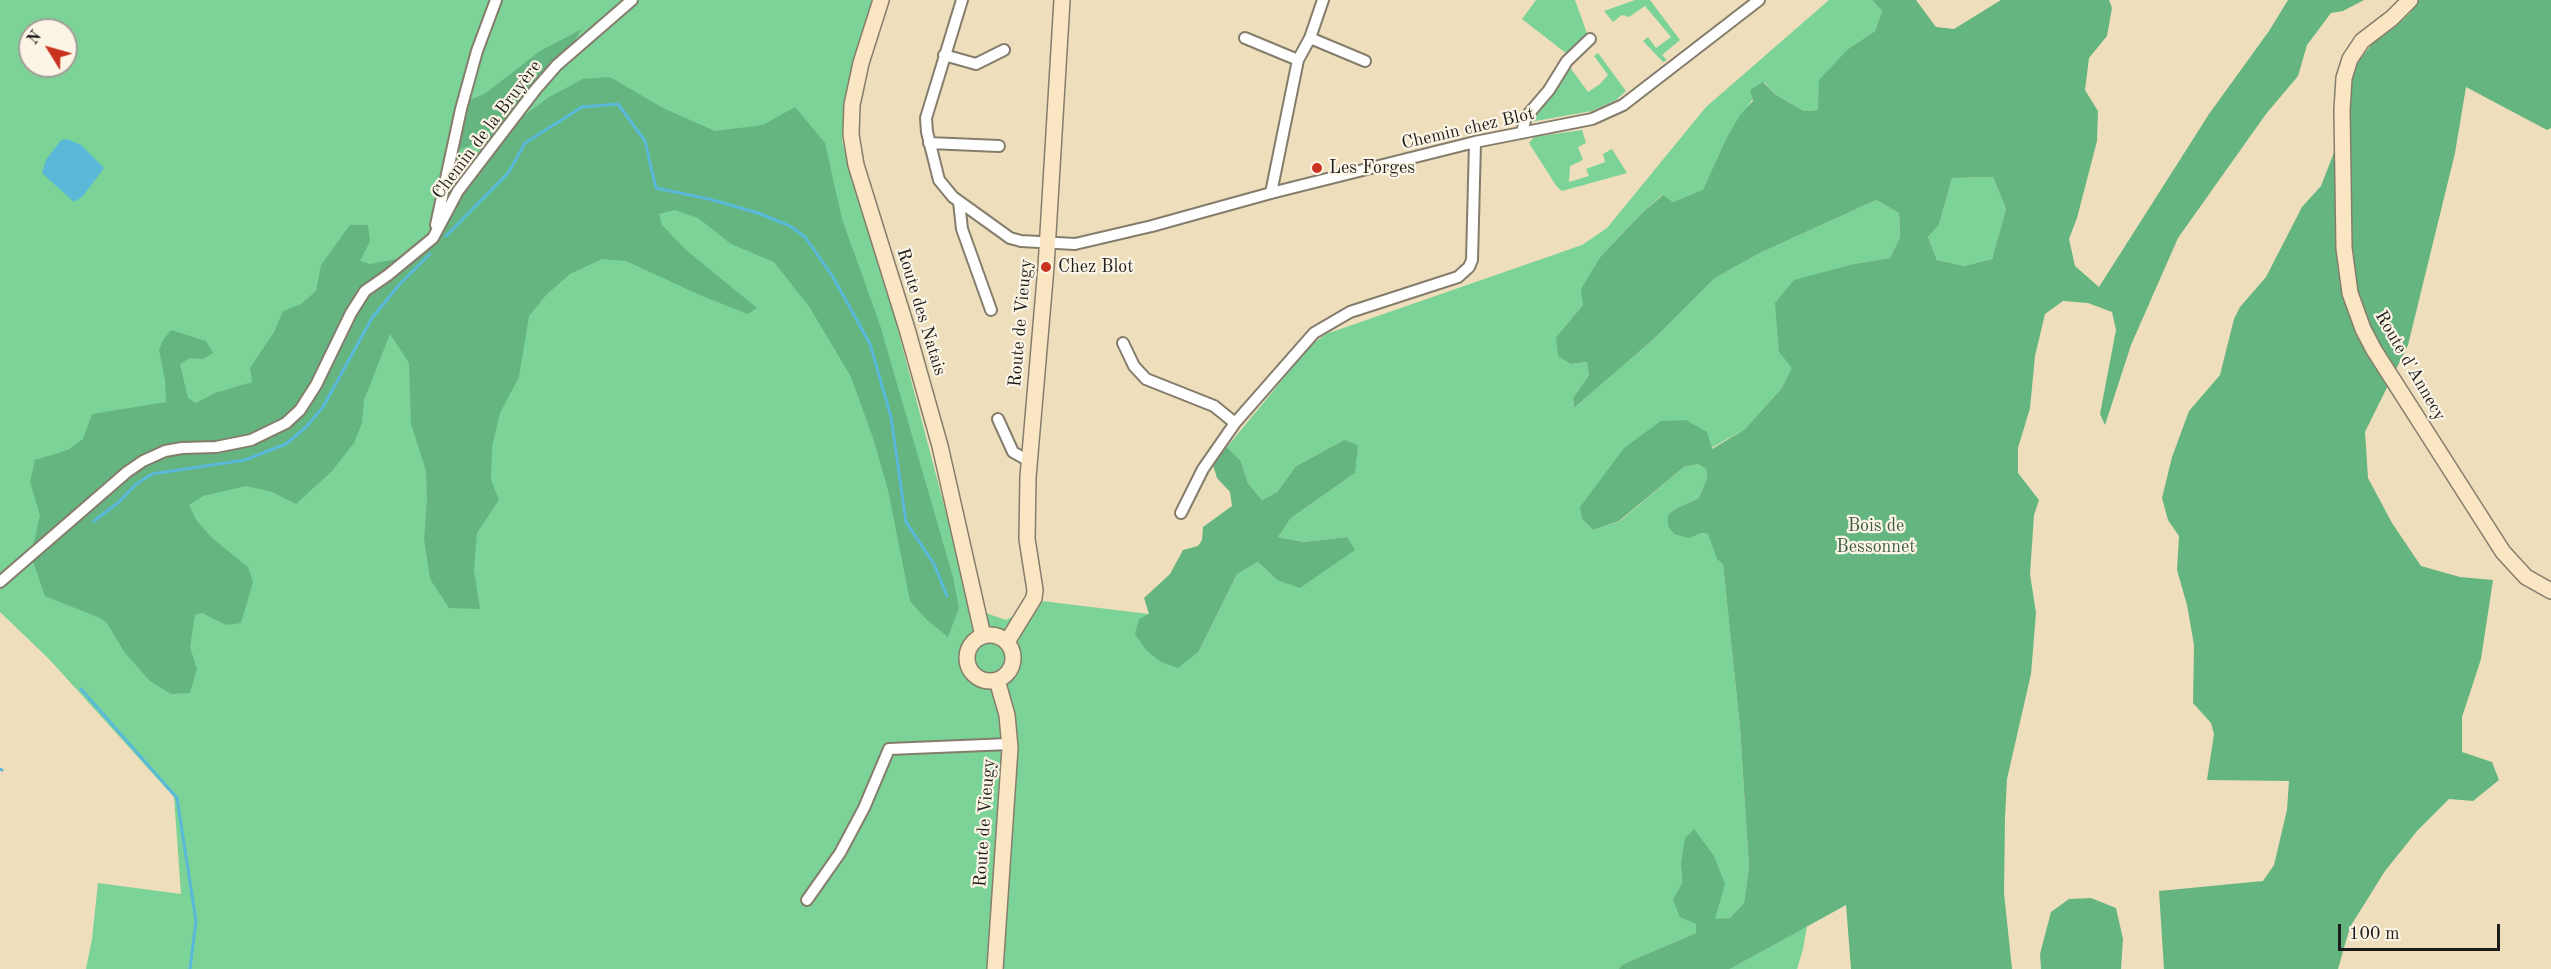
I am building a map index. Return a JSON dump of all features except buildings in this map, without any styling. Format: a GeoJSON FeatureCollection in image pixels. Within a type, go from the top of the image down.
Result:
{"type":"FeatureCollection","features":[{"type":"Feature","properties":{"kind":"street"},"geometry":{"type":"LineString","coordinates":[[432,238],[461,109],[477,51],[496,0]]}},
{"type":"Feature","properties":{"kind":"street","name":"Chemin de la Bruyère"},"geometry":{"type":"LineString","coordinates":[[0,582],[127,472],[143,461],[165,451],[216,447],[250,440],[286,423],[300,410],[316,385],[351,313],[365,291],[432,238],[458,191],[536,88],[556,65],[632,0]]}},
{"type":"Feature","properties":{"kind":"street","name":"Route des Natais"},"geometry":{"type":"LineString","coordinates":[[881,0],[861,63],[852,105],[851,135],[856,165],[907,329],[940,446],[983,636]]}},
{"type":"Feature","properties":{"kind":"street","name":"Chemin chez Blot"},"geometry":{"type":"LineString","coordinates":[[962,0],[928,105],[926,118],[929,143],[939,180],[959,202],[1010,238],[1074,244],[1095,241],[1271,193],[1475,142],[1592,119],[1623,105],[1759,0]]}},
{"type":"Feature","properties":{"kind":"street","name":"Route de Vieugy"},"geometry":{"type":"LineString","coordinates":[[1007,642],[1034,598],[1027,539],[1029,461],[1047,243],[1062,0]]}},
{"type":"Feature","properties":{"kind":"street"},"geometry":{"type":"LineString","coordinates":[[1271,193],[1298,60],[1310,38],[1323,0]]}},
{"type":"Feature","properties":{"kind":"street","name":"Route d'Annecy"},"geometry":{"type":"LineString","coordinates":[[2409,0],[2392,18],[2362,41],[2350,58],[2344,78],[2342,110],[2344,248],[2350,292],[2363,329],[2374,350],[2503,552],[2526,577],[2551,591]]}},
{"type":"Feature","properties":{"kind":"street"},"geometry":{"type":"LineString","coordinates":[[1245,38],[1298,60]]}},
{"type":"Feature","properties":{"kind":"street"},"geometry":{"type":"LineString","coordinates":[[1310,38],[1365,61]]}},
{"type":"Feature","properties":{"kind":"street"},"geometry":{"type":"LineString","coordinates":[[1522,132],[1526,117],[1549,90],[1567,61],[1590,39]]}},
{"type":"Feature","properties":{"kind":"street"},"geometry":{"type":"LineString","coordinates":[[944,55],[976,64],[1004,50]]}},
{"type":"Feature","properties":{"kind":"street"},"geometry":{"type":"LineString","coordinates":[[1181,513],[1203,469],[1234,423],[1314,333],[1350,312],[1458,278],[1469,267],[1472,260],[1475,142]]}},
{"type":"Feature","properties":{"kind":"street"},"geometry":{"type":"LineString","coordinates":[[929,143],[999,146]]}},
{"type":"Feature","properties":{"kind":"street"},"geometry":{"type":"LineString","coordinates":[[959,202],[962,229],[991,309]]}},
{"type":"Feature","properties":{"kind":"street"},"geometry":{"type":"LineString","coordinates":[[1123,343],[1134,366],[1146,379],[1207,403],[1234,423]]}},
{"type":"Feature","properties":{"kind":"street"},"geometry":{"type":"LineString","coordinates":[[998,419],[1013,452],[1029,461]]}},
{"type":"Feature","properties":{"kind":"street"},"geometry":{"type":"LineString","coordinates":[[983,636],[998,636],[1007,642],[1013,656],[1008,672],[997,680],[980,679],[969,667],[967,657],[969,648],[983,636]]}},
{"type":"Feature","properties":{"kind":"street","name":"Route de Vieugy"},"geometry":{"type":"LineString","coordinates":[[995,969],[1009,744],[1007,714],[997,680]]}},
{"type":"Feature","properties":{"kind":"street"},"geometry":{"type":"LineString","coordinates":[[807,900],[840,853],[864,808],[889,748],[1009,744]]}},
{"type":"Feature","properties":{"kind":"green space"},"geometry":{"type":"Polygon","coordinates":[[[0,0],[872,0],[846,94],[842,140],[852,182],[889,296],[971,608],[1006,620],[1042,601],[1149,614],[1199,651],[1237,574],[1258,562],[1277,580],[1347,537],[1304,542],[1278,537],[1291,518],[1355,473],[1344,440],[1296,466],[1277,492],[1262,500],[1248,483],[1241,461],[1227,447],[1311,345],[1326,334],[1582,245],[1607,228],[1706,107],[1829,0],[1872,0],[1882,11],[1875,31],[1848,49],[1818,110],[1804,111],[1776,95],[1764,82],[1725,141],[1703,191],[1673,202],[1662,195],[1643,212],[1601,256],[1583,305],[1556,337],[1571,364],[1587,362],[1589,375],[1573,398],[1574,408],[1655,338],[1715,278],[1760,253],[1876,200],[1899,213],[1900,237],[1890,258],[1854,264],[1782,388],[1744,430],[1582,519],[1593,530],[1620,521],[1684,467],[1698,464],[1706,469],[1707,478],[1699,498],[1675,509],[1668,515],[1701,533],[1708,534],[1723,563],[1740,728],[1749,867],[1744,903],[1730,918],[1715,920],[1681,864],[1682,883],[1674,900],[1696,924],[1696,933],[1621,965],[1619,969],[86,969],[98,883],[181,894],[174,797],[49,659],[0,612],[0,0]]]}},
{"type":"Feature","properties":{"kind":"green space"},"geometry":{"type":"Polygon","coordinates":[[[1536,0],[1575,0],[1588,36],[1567,54],[1522,19],[1536,0]]]}},
{"type":"Feature","properties":{"kind":"green space"},"geometry":{"type":"Polygon","coordinates":[[[1635,0],[1650,0],[1680,40],[1662,55],[1667,60],[1663,62],[1643,41],[1648,37],[1656,48],[1671,37],[1645,6],[1629,17],[1622,15],[1613,22],[1604,11],[1635,0]]]}},
{"type":"Feature","properties":{"kind":"green space","name":"Bois de Bessonnet"},"geometry":{"type":"Polygon","coordinates":[[[1872,0],[1916,0],[1936,27],[1954,29],[2001,0],[2109,0],[2112,8],[2107,36],[2089,58],[2085,90],[2098,111],[2097,141],[2077,218],[2069,239],[2075,266],[2099,287],[2209,114],[2269,31],[2288,0],[2364,0],[2343,11],[2331,13],[2307,45],[2298,76],[2266,114],[2178,238],[2131,345],[2105,425],[2100,414],[2116,330],[2112,312],[2088,303],[2063,301],[2045,314],[2035,356],[2030,408],[2018,448],[2018,473],[2039,500],[2034,515],[2030,574],[2036,613],[2031,674],[2007,779],[2004,893],[2012,969],[1851,969],[1846,905],[1730,969],[1619,969],[1621,965],[1696,933],[1696,924],[1680,917],[1673,900],[1682,883],[1681,864],[1685,838],[1694,829],[1714,856],[1725,884],[1715,919],[1730,918],[1744,903],[1749,867],[1740,728],[1723,564],[1717,559],[1708,534],[1701,533],[1689,538],[1674,534],[1668,526],[1668,515],[1675,509],[1699,498],[1707,478],[1706,469],[1698,464],[1684,467],[1619,521],[1593,530],[1582,519],[1580,507],[1624,448],[1661,421],[1686,420],[1707,432],[1712,449],[1744,430],[1782,388],[1792,368],[1779,352],[1775,303],[1794,280],[1854,264],[1890,258],[1900,237],[1899,213],[1876,200],[1760,253],[1715,278],[1655,338],[1574,408],[1573,398],[1589,375],[1587,362],[1571,364],[1558,356],[1556,337],[1583,305],[1581,289],[1601,256],[1643,212],[1663,195],[1673,202],[1703,190],[1725,141],[1740,115],[1753,101],[1750,90],[1763,82],[1776,95],[1804,111],[1818,110],[1819,80],[1848,49],[1875,31],[1882,11],[1872,0]],[[1993,177],[1952,178],[1939,225],[1928,237],[1937,260],[1964,266],[1992,259],[2006,209],[1993,177]]]}},
{"type":"Feature","properties":{"kind":"green space"},"geometry":{"type":"Polygon","coordinates":[[[2419,0],[2551,0],[2551,128],[2547,130],[2466,87],[2455,153],[2408,345],[2365,432],[2368,478],[2392,523],[2421,566],[2460,577],[2493,580],[2481,659],[2462,717],[2462,752],[2492,762],[2499,780],[2473,801],[2449,799],[2417,831],[2385,871],[2350,927],[2338,969],[2164,969],[2159,891],[2263,881],[2274,865],[2287,810],[2289,781],[2207,780],[2214,734],[2211,723],[2193,703],[2194,645],[2187,605],[2177,570],[2179,536],[2168,520],[2162,498],[2172,457],[2189,411],[2220,375],[2234,319],[2240,307],[2266,277],[2302,207],[2321,186],[2347,119],[2349,85],[2354,67],[2376,39],[2394,28],[2410,13],[2419,0]]]}},
{"type":"Feature","properties":{"kind":"green space"},"geometry":{"type":"Polygon","coordinates":[[[582,29],[550,80],[491,137],[459,150],[470,100],[486,93],[540,51],[582,29]]]}},
{"type":"Feature","properties":{"kind":"green space"},"geometry":{"type":"Polygon","coordinates":[[[1598,53],[1626,91],[1616,100],[1592,111],[1530,122],[1530,118],[1569,66],[1588,92],[1600,84],[1608,75],[1594,56],[1598,53]]]}},
{"type":"Feature","properties":{"kind":"green space"},"geometry":{"type":"Polygon","coordinates":[[[610,77],[663,108],[715,131],[763,125],[795,107],[825,143],[842,219],[880,325],[953,577],[959,608],[948,637],[927,620],[910,601],[888,490],[873,438],[851,377],[810,308],[774,262],[731,244],[698,218],[675,210],[659,214],[662,225],[686,250],[757,308],[748,314],[702,296],[626,261],[602,259],[570,274],[547,294],[529,316],[519,377],[500,413],[492,447],[491,480],[499,500],[477,533],[474,570],[480,609],[449,608],[430,579],[424,539],[427,500],[426,471],[411,424],[409,363],[390,334],[364,400],[362,423],[354,443],[332,471],[296,504],[272,492],[246,486],[203,496],[189,505],[197,521],[212,538],[248,567],[253,582],[241,623],[226,625],[202,613],[195,615],[190,647],[197,669],[190,693],[171,694],[150,681],[125,653],[107,623],[100,618],[45,596],[31,556],[40,515],[30,482],[35,460],[68,450],[83,439],[92,414],[166,402],[165,380],[159,350],[171,330],[206,341],[213,353],[203,359],[190,358],[180,364],[188,398],[196,403],[215,393],[252,382],[250,368],[274,332],[283,311],[301,304],[316,291],[321,265],[350,225],[368,225],[370,241],[360,261],[370,264],[417,255],[517,121],[549,97],[583,79],[610,77]]]}},
{"type":"Feature","properties":{"kind":"green space"},"geometry":{"type":"Polygon","coordinates":[[[1582,130],[1586,143],[1578,147],[1583,160],[1570,166],[1569,182],[1589,176],[1586,169],[1605,162],[1603,154],[1612,149],[1627,173],[1562,191],[1557,187],[1529,143],[1534,137],[1582,130]]]}},
{"type":"Feature","properties":{"kind":"green space"},"geometry":{"type":"Polygon","coordinates":[[[1993,177],[2006,209],[1992,259],[1964,266],[1937,260],[1928,237],[1939,225],[1952,178],[1993,177]]]}},
{"type":"Feature","properties":{"kind":"green space"},"geometry":{"type":"Polygon","coordinates":[[[1344,440],[1358,445],[1355,473],[1291,518],[1278,537],[1304,542],[1347,537],[1355,550],[1300,588],[1277,580],[1258,562],[1237,574],[1199,651],[1178,668],[1161,662],[1146,650],[1135,634],[1139,619],[1149,614],[1144,598],[1170,574],[1183,550],[1198,546],[1202,540],[1203,527],[1232,506],[1230,492],[1217,478],[1213,465],[1227,447],[1241,461],[1248,483],[1262,500],[1277,492],[1296,466],[1344,440]]]}},
{"type":"Feature","properties":{"kind":"green space"},"geometry":{"type":"Polygon","coordinates":[[[2091,898],[2116,908],[2123,939],[2121,969],[2041,969],[2040,954],[2051,912],[2069,899],[2091,898]]]}},
{"type":"Feature","properties":{"kind":"green space"},"geometry":{"type":"Polygon","coordinates":[[[1807,926],[1797,969],[1730,969],[1807,926]]]}},
{"type":"Feature","properties":{"kind":"water"},"geometry":{"type":"Polygon","coordinates":[[[67,139],[81,145],[104,168],[82,197],[74,202],[42,173],[46,160],[61,140],[67,139]]]}},
{"type":"Feature","properties":{"kind":"waterway"},"geometry":{"type":"LineString","coordinates":[[446,236],[509,172],[525,143],[582,107],[618,104],[645,141],[656,188],[709,199],[758,213],[790,226],[805,237],[833,277],[870,344],[891,417],[906,522],[934,564],[947,596]]}},
{"type":"Feature","properties":{"kind":"waterway"},"geometry":{"type":"LineString","coordinates":[[94,521],[119,502],[135,485],[152,474],[245,460],[286,444],[306,427],[323,407],[372,318],[399,285],[430,254]]}},
{"type":"Feature","properties":{"kind":"waterway"},"geometry":{"type":"LineString","coordinates":[[81,689],[177,798],[196,921],[190,969]]}},
{"type":"Feature","properties":{"kind":"place","name":"Les Forges"},"geometry":{"type":"Point","coordinates":[1317,168]}},
{"type":"Feature","properties":{"kind":"place","name":"Chez Blot"},"geometry":{"type":"Point","coordinates":[1046,267]}}]}
